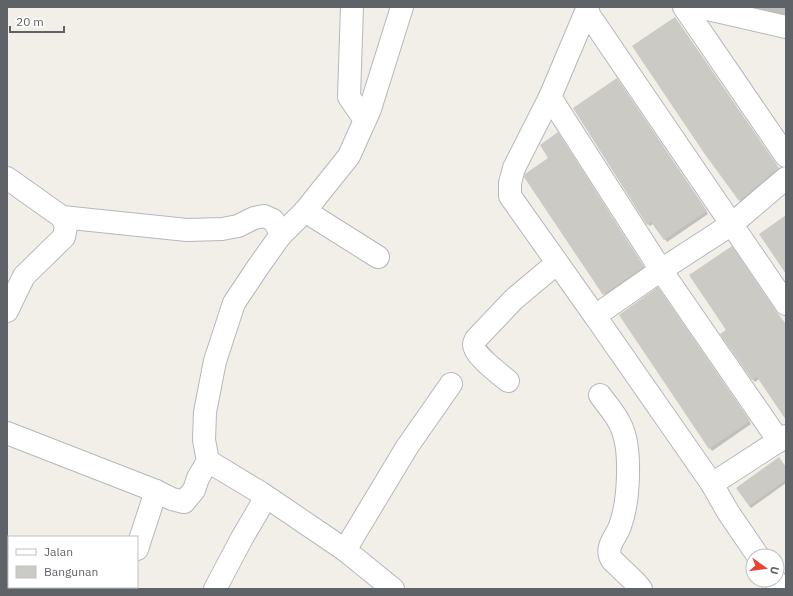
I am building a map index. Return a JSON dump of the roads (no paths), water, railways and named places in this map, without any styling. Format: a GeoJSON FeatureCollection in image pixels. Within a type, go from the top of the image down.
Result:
{"type":"FeatureCollection","features":[{"type":"Feature","properties":{"kind":"street"},"geometry":{"type":"LineString","coordinates":[[352,7],[349,97],[365,120]]}},
{"type":"Feature","properties":{"kind":"street"},"geometry":{"type":"LineString","coordinates":[[7,433],[156,491],[172,499],[184,502],[194,490],[198,478],[208,461],[204,440],[205,412],[215,361],[234,303],[280,236],[305,211],[349,156],[373,102],[402,7]]}},
{"type":"Feature","properties":{"kind":"street"},"geometry":{"type":"LineString","coordinates":[[684,7],[786,156]]}},
{"type":"Feature","properties":{"kind":"street"},"geometry":{"type":"LineString","coordinates":[[699,7],[786,27]]}},
{"type":"Feature","properties":{"kind":"street"},"geometry":{"type":"LineString","coordinates":[[587,10],[550,97],[514,168],[510,183],[510,196],[712,484],[728,512],[753,548]]}},
{"type":"Feature","properties":{"kind":"street"},"geometry":{"type":"LineString","coordinates":[[587,10],[786,304]]}},
{"type":"Feature","properties":{"kind":"street"},"geometry":{"type":"LineString","coordinates":[[550,97],[661,270],[783,438],[712,484]]}},
{"type":"Feature","properties":{"kind":"street"},"geometry":{"type":"LineString","coordinates":[[7,178],[62,217],[187,230],[222,229],[238,226],[254,218],[264,216],[273,220],[278,228],[280,236]]}},
{"type":"Feature","properties":{"kind":"street"},"geometry":{"type":"LineString","coordinates":[[595,316],[661,270],[732,224],[786,178]]}},
{"type":"Feature","properties":{"kind":"street"},"geometry":{"type":"LineString","coordinates":[[305,211],[378,257]]}},
{"type":"Feature","properties":{"kind":"street"},"geometry":{"type":"LineString","coordinates":[[7,311],[24,276],[64,237],[66,226],[62,217]]}},
{"type":"Feature","properties":{"kind":"street"},"geometry":{"type":"LineString","coordinates":[[508,381],[475,350],[474,345],[476,339],[514,299],[557,263]]}},
{"type":"Feature","properties":{"kind":"street"},"geometry":{"type":"LineString","coordinates":[[345,550],[407,447],[451,384]]}},
{"type":"Feature","properties":{"kind":"street"},"geometry":{"type":"LineString","coordinates":[[600,395],[612,410],[621,425],[626,440],[628,480],[625,502],[620,526],[609,548],[609,556],[640,589]]}},
{"type":"Feature","properties":{"kind":"street"},"geometry":{"type":"LineString","coordinates":[[208,461],[239,479],[345,550],[394,589]]}},
{"type":"Feature","properties":{"kind":"street"},"geometry":{"type":"LineString","coordinates":[[138,546],[156,491]]}},
{"type":"Feature","properties":{"kind":"street"},"geometry":{"type":"LineString","coordinates":[[215,589],[266,497]]}}]}
